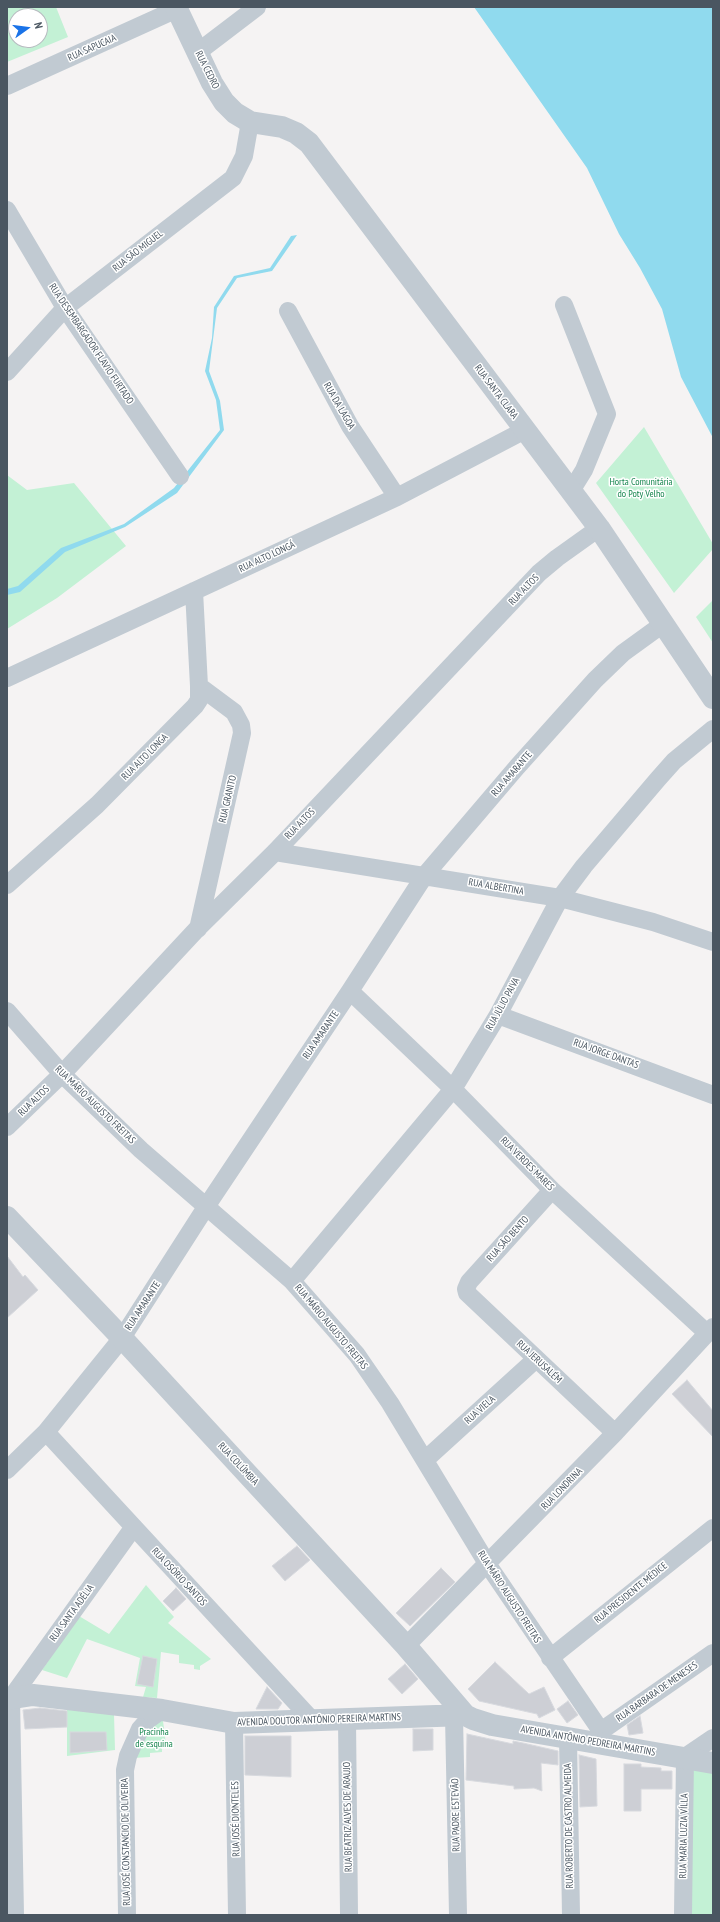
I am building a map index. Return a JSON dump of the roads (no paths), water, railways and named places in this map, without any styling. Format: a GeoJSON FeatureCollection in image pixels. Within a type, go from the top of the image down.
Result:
{"type":"FeatureCollection","features":[{"type":"Feature","properties":{"kind":"street"},"geometry":{"type":"LineString","coordinates":[[198,52],[257,7]]}},
{"type":"Feature","properties":{"kind":"street","name":"RUA CEDRO"},"geometry":{"type":"LineString","coordinates":[[177,8],[212,82],[224,102],[235,113],[250,122]]}},
{"type":"Feature","properties":{"kind":"street","name":"RUA SAPUCAIA"},"geometry":{"type":"LineString","coordinates":[[7,86],[177,8]]}},
{"type":"Feature","properties":{"kind":"street","name":"RUA SÃO MIGUEL"},"geometry":{"type":"LineString","coordinates":[[7,372],[65,308],[233,178],[244,156],[250,122]]}},
{"type":"Feature","properties":{"kind":"street","name":"RUA SANTA CLARA"},"geometry":{"type":"LineString","coordinates":[[250,122],[282,127],[296,133],[309,143],[599,528],[713,698]]}},
{"type":"Feature","properties":{"kind":"street","name":"RUA DESEMBARGADOR FLAVIO FURTADO"},"geometry":{"type":"LineString","coordinates":[[7,210],[65,308],[180,476]]}},
{"type":"Feature","properties":{"kind":"street"},"geometry":{"type":"LineString","coordinates":[[564,305],[607,414],[584,470],[571,491]]}},
{"type":"Feature","properties":{"kind":"street","name":"RUA DA LAGOA"},"geometry":{"type":"LineString","coordinates":[[288,311],[350,426],[397,497]]}},
{"type":"Feature","properties":{"kind":"street","name":"RUA ALTO LONGÁ"},"geometry":{"type":"LineString","coordinates":[[7,678],[397,497],[525,430]]}},
{"type":"Feature","properties":{"kind":"street","name":"RUA ALTOS"},"geometry":{"type":"LineString","coordinates":[[7,1127],[62,1074],[197,929],[274,852],[539,573],[599,528]]}},
{"type":"Feature","properties":{"kind":"street","name":"RUA ALTO LONGA"},"geometry":{"type":"LineString","coordinates":[[7,885],[97,805],[188,714],[199,700],[200,686],[194,591]]}},
{"type":"Feature","properties":{"kind":"street","name":"RUA AMARANTE"},"geometry":{"type":"LineString","coordinates":[[7,1470],[46,1432],[122,1338],[206,1207],[350,991],[425,875],[518,766],[595,680],[623,654],[663,624]]}},
{"type":"Feature","properties":{"kind":"street","name":"RUA GRANITO"},"geometry":{"type":"LineString","coordinates":[[197,929],[242,733],[241,725],[234,712],[200,686]]}},
{"type":"Feature","properties":{"kind":"street","name":"RUA JÚLIO PAIVA"},"geometry":{"type":"LineString","coordinates":[[292,1281],[453,1089],[498,1015],[560,898],[589,861],[674,761],[713,729]]}},
{"type":"Feature","properties":{"kind":"street","name":"RUA ALBERTINA"},"geometry":{"type":"LineString","coordinates":[[274,852],[425,875],[560,898],[653,922],[713,942]]}},
{"type":"Feature","properties":{"kind":"street","name":"RUA VERDES MARES"},"geometry":{"type":"LineString","coordinates":[[350,991],[453,1089],[552,1190],[710,1330]]}},
{"type":"Feature","properties":{"kind":"street","name":"RUA MÁRIO AUGUSTO FREITAS"},"geometry":{"type":"LineString","coordinates":[[7,1011],[62,1074],[141,1150],[292,1281],[357,1355],[390,1403],[488,1565],[603,1738]]}},
{"type":"Feature","properties":{"kind":"street","name":"RUA JORGE DANTAS"},"geometry":{"type":"LineString","coordinates":[[498,1015],[713,1095]]}},
{"type":"Feature","properties":{"kind":"street","name":"RUA SÃO BENTO"},"geometry":{"type":"LineString","coordinates":[[466,1289],[469,1282],[552,1190]]}},
{"type":"Feature","properties":{"kind":"street","name":"RUA COLÚMBIA"},"geometry":{"type":"LineString","coordinates":[[7,1217],[122,1338],[406,1646],[460,1715]]}},
{"type":"Feature","properties":{"kind":"street","name":"RUA JERUSALÉM"},"geometry":{"type":"LineString","coordinates":[[466,1289],[469,1296],[615,1433]]}},
{"type":"Feature","properties":{"kind":"street","name":"RUA LONDRINA"},"geometry":{"type":"LineString","coordinates":[[406,1646],[488,1565],[615,1433],[710,1330]]}},
{"type":"Feature","properties":{"kind":"street","name":"RUA VIELA"},"geometry":{"type":"LineString","coordinates":[[425,1460],[536,1360]]}},
{"type":"Feature","properties":{"kind":"street","name":"RUA OSÓRIO SANTOS"},"geometry":{"type":"LineString","coordinates":[[46,1432],[133,1528],[313,1721]]}},
{"type":"Feature","properties":{"kind":"street","name":"RUA SANTA ADÉLIA"},"geometry":{"type":"LineString","coordinates":[[9,1698],[133,1528]]}},
{"type":"Feature","properties":{"kind":"street","name":"RUA PRESIDENTE MÉDICE"},"geometry":{"type":"LineString","coordinates":[[550,1658],[713,1528]]}},
{"type":"Feature","properties":{"kind":"street","name":"RUA BARBARA DE MENESES"},"geometry":{"type":"LineString","coordinates":[[603,1738],[713,1653]]}},
{"type":"Feature","properties":{"kind":"street","name":"AVENIDA DOUTOR ANTÔNIO PEREIRA MARTINS"},"geometry":{"type":"LineString","coordinates":[[9,1698],[33,1695],[162,1710],[234,1722],[313,1721],[460,1715]]}},
{"type":"Feature","properties":{"kind":"street"},"geometry":{"type":"LineString","coordinates":[[9,1698],[15,1915]]}},
{"type":"Feature","properties":{"kind":"street","name":"RUA JOSÉ CONSTANCIO DE OLIVEIRA"},"geometry":{"type":"LineString","coordinates":[[127,1915],[125,1770],[128,1756],[140,1730],[148,1720],[162,1710]]}},
{"type":"Feature","properties":{"kind":"street","name":"AVENIDA ANTÔNIO PEDREIRA MARTINS"},"geometry":{"type":"LineString","coordinates":[[460,1715],[492,1725],[568,1737],[603,1738],[713,1763]]}},
{"type":"Feature","properties":{"kind":"street","name":"RUA PADRE ESTEVÃO"},"geometry":{"type":"LineString","coordinates":[[458,1915],[460,1715]]}},
{"type":"Feature","properties":{"kind":"street","name":"RUA BEATRIZ ALVES DE ARAUJO"},"geometry":{"type":"LineString","coordinates":[[347,1719],[349,1915]]}},
{"type":"Feature","properties":{"kind":"street","name":"RUA JOSÉ DIONTELES"},"geometry":{"type":"LineString","coordinates":[[234,1722],[237,1915]]}},
{"type":"Feature","properties":{"kind":"street","name":"RUA ROBERTO DE CASTRO ALMEIDA"},"geometry":{"type":"LineString","coordinates":[[568,1737],[571,1915]]}},
{"type":"Feature","properties":{"kind":"street"},"geometry":{"type":"LineString","coordinates":[[685,1757],[713,1738]]}},
{"type":"Feature","properties":{"kind":"street","name":"RUA MARIA LUZIA VÍLLA"},"geometry":{"type":"LineString","coordinates":[[683,1915],[685,1757]]}},
{"type":"Feature","properties":{"kind":"water"},"geometry":{"type":"Polygon","coordinates":[[[474,7],[713,7],[713,438],[681,377],[662,309],[640,268],[619,234],[587,168],[474,7]]]}},
{"type":"Feature","properties":{"kind":"water"},"geometry":{"type":"Polygon","coordinates":[[[297,235],[272,271],[237,278],[217,308],[209,371],[220,401],[224,430],[177,493],[125,527],[65,552],[20,592],[7,595],[7,589],[18,586],[61,548],[124,524],[174,488],[220,430],[216,400],[205,371],[212,338],[214,307],[234,276],[270,268],[291,236],[297,235]]]}},
{"type":"Feature","properties":{"kind":"park label","name":"Horta Comunitária do Poty Velho"},"geometry":{"type":"Point","coordinates":[641,488]}},
{"type":"Feature","properties":{"kind":"park label","name":"Pracinha de esquina"},"geometry":{"type":"Point","coordinates":[154,1738]}}]}
